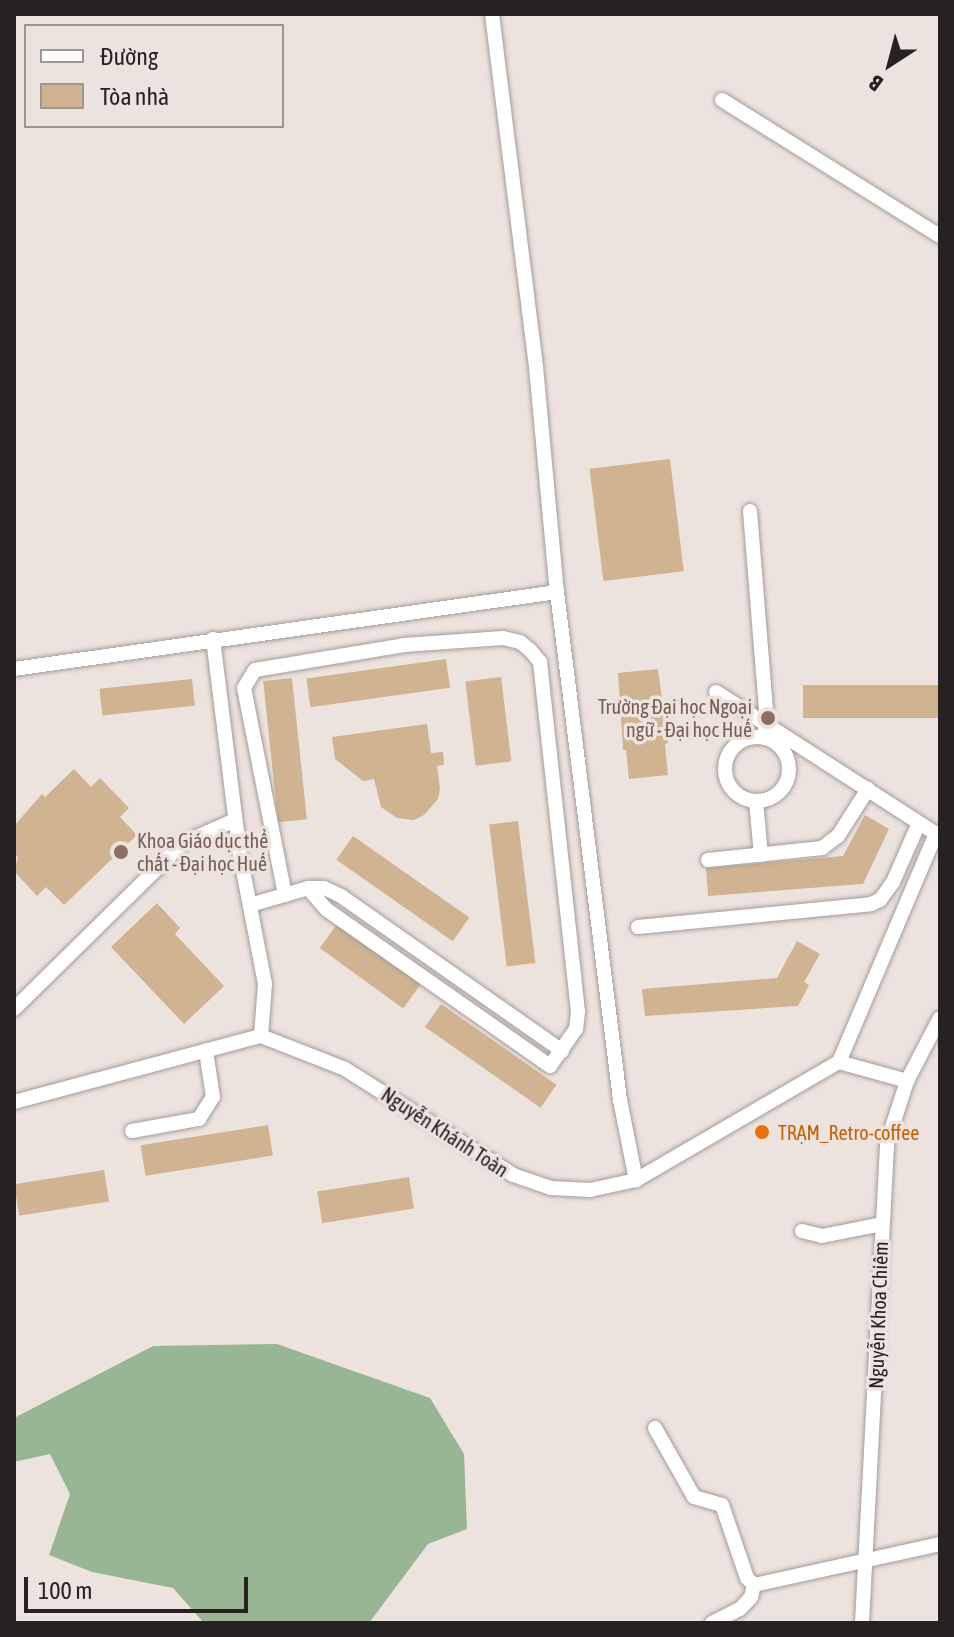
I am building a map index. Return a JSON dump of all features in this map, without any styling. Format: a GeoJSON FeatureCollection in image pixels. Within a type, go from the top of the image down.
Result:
{"type":"FeatureCollection","features":[{"type":"Feature","properties":{"kind":"street"},"geometry":{"type":"LineString","coordinates":[[492,14],[536,367],[557,592],[620,1100],[636,1180]]}},
{"type":"Feature","properties":{"kind":"street"},"geometry":{"type":"LineString","coordinates":[[722,100],[940,236]]}},
{"type":"Feature","properties":{"kind":"street"},"geometry":{"type":"LineString","coordinates":[[750,511],[767,722],[763,738]]}},
{"type":"Feature","properties":{"kind":"street"},"geometry":{"type":"LineString","coordinates":[[17,671],[213,639],[557,592]]}},
{"type":"Feature","properties":{"kind":"street"},"geometry":{"type":"LineString","coordinates":[[250,905],[285,895],[308,888],[324,888],[341,896],[562,1051],[576,1029],[578,1011],[540,662],[520,642],[503,638],[404,645],[255,670],[244,688],[285,895]]}},
{"type":"Feature","properties":{"kind":"street"},"geometry":{"type":"LineString","coordinates":[[14,1102],[261,1036],[265,984],[235,820],[213,639]]}},
{"type":"Feature","properties":{"kind":"street"},"geometry":{"type":"LineString","coordinates":[[716,692],[938,835],[839,1062],[907,1081]]}},
{"type":"Feature","properties":{"kind":"street"},"geometry":{"type":"LineString","coordinates":[[763,738],[784,752],[789,775],[775,796],[756,801],[742,797],[731,787],[726,763],[739,743],[763,738]]}},
{"type":"Feature","properties":{"kind":"street"},"geometry":{"type":"LineString","coordinates":[[708,860],[822,848],[832,843],[868,789]]}},
{"type":"Feature","properties":{"kind":"street"},"geometry":{"type":"LineString","coordinates":[[756,801],[761,855]]}},
{"type":"Feature","properties":{"kind":"street"},"geometry":{"type":"LineString","coordinates":[[14,1009],[183,843],[235,820]]}},
{"type":"Feature","properties":{"kind":"street"},"geometry":{"type":"LineString","coordinates":[[638,927],[871,904],[880,900],[893,882],[919,823]]}},
{"type":"Feature","properties":{"kind":"street","name":"Nguyễn Khoa Chiêm"},"geometry":{"type":"LineString","coordinates":[[862,1623],[887,1143],[907,1081],[940,1018]]}},
{"type":"Feature","properties":{"kind":"street","name":"Nguyễn Khánh Toàn"},"geometry":{"type":"LineString","coordinates":[[261,1036],[345,1069],[513,1175],[551,1188],[590,1190],[636,1180],[839,1062]]}},
{"type":"Feature","properties":{"kind":"street"},"geometry":{"type":"LineString","coordinates":[[132,1131],[199,1119],[213,1097],[206,1051]]}},
{"type":"Feature","properties":{"kind":"street"},"geometry":{"type":"LineString","coordinates":[[802,1231],[822,1236],[882,1224]]}},
{"type":"Feature","properties":{"kind":"street"},"geometry":{"type":"LineString","coordinates":[[655,1428],[694,1497],[722,1505],[747,1578],[754,1585]]}},
{"type":"Feature","properties":{"kind":"street"},"geometry":{"type":"LineString","coordinates":[[754,1585],[940,1544]]}},
{"type":"Feature","properties":{"kind":"street"},"geometry":{"type":"LineString","coordinates":[[712,1623],[740,1609],[751,1597],[754,1585]]}},
{"type":"Feature","properties":{"kind":"green space"},"geometry":{"type":"Polygon","coordinates":[[[277,1344],[430,1398],[464,1454],[467,1529],[428,1544],[369,1623],[204,1623],[173,1588],[92,1572],[49,1555],[70,1494],[50,1454],[14,1462],[14,1418],[153,1346],[277,1344]]]}},
{"type":"Feature","properties":{"kind":"building"},"geometry":{"type":"Polygon","coordinates":[[[670,459],[684,571],[603,581],[590,469],[670,459]]]}},
{"type":"Feature","properties":{"kind":"building"},"geometry":{"type":"Polygon","coordinates":[[[446,659],[450,688],[310,707],[306,679],[446,659]]]}},
{"type":"Feature","properties":{"kind":"building"},"geometry":{"type":"Polygon","coordinates":[[[658,669],[668,743],[665,744],[668,775],[629,779],[626,750],[623,750],[618,673],[658,669]]]}},
{"type":"Feature","properties":{"kind":"building"},"geometry":{"type":"Polygon","coordinates":[[[501,677],[511,761],[476,766],[465,681],[501,677]]]}},
{"type":"Feature","properties":{"kind":"building"},"geometry":{"type":"Polygon","coordinates":[[[292,678],[307,819],[278,822],[263,681],[292,678]]]}},
{"type":"Feature","properties":{"kind":"building"},"geometry":{"type":"Polygon","coordinates":[[[192,679],[195,706],[102,716],[100,689],[192,679]]]}},
{"type":"Feature","properties":{"kind":"building"},"geometry":{"type":"Polygon","coordinates":[[[803,685],[940,685],[940,718],[803,718],[803,685]]]}},
{"type":"Feature","properties":{"kind":"building"},"geometry":{"type":"Polygon","coordinates":[[[427,724],[431,753],[443,752],[444,765],[437,766],[438,799],[424,815],[414,820],[397,818],[381,807],[374,779],[363,781],[335,759],[332,737],[427,724]]]}},
{"type":"Feature","properties":{"kind":"building"},"geometry":{"type":"Polygon","coordinates":[[[74,769],[91,787],[100,778],[129,808],[120,817],[137,835],[64,905],[46,887],[37,896],[14,871],[18,857],[14,854],[14,826],[42,794],[45,797],[74,769]]]}},
{"type":"Feature","properties":{"kind":"building"},"geometry":{"type":"Polygon","coordinates":[[[865,815],[889,829],[863,884],[708,896],[706,868],[843,856],[865,815]]]}},
{"type":"Feature","properties":{"kind":"building"},"geometry":{"type":"Polygon","coordinates":[[[518,821],[535,963],[507,966],[489,825],[518,821]]]}},
{"type":"Feature","properties":{"kind":"building"},"geometry":{"type":"Polygon","coordinates":[[[353,836],[469,917],[453,941],[336,860],[353,836]]]}},
{"type":"Feature","properties":{"kind":"building"},"geometry":{"type":"Polygon","coordinates":[[[157,903],[180,928],[175,934],[224,986],[184,1024],[111,947],[157,903]]]}},
{"type":"Feature","properties":{"kind":"building"},"geometry":{"type":"Polygon","coordinates":[[[338,923],[421,984],[403,1009],[320,948],[338,923]]]}},
{"type":"Feature","properties":{"kind":"building"},"geometry":{"type":"Polygon","coordinates":[[[797,941],[820,954],[804,982],[809,985],[798,1006],[645,1016],[642,989],[777,978],[797,941]]]}},
{"type":"Feature","properties":{"kind":"building"},"geometry":{"type":"Polygon","coordinates":[[[441,1004],[557,1085],[540,1108],[425,1027],[441,1004]]]}},
{"type":"Feature","properties":{"kind":"building"},"geometry":{"type":"Polygon","coordinates":[[[268,1125],[273,1156],[145,1176],[141,1145],[268,1125]]]}},
{"type":"Feature","properties":{"kind":"building"},"geometry":{"type":"Polygon","coordinates":[[[104,1170],[109,1202],[19,1216],[14,1184],[104,1170]]]}},
{"type":"Feature","properties":{"kind":"building"},"geometry":{"type":"Polygon","coordinates":[[[409,1177],[414,1209],[322,1223],[317,1192],[409,1177]]]}},
{"type":"Feature","properties":{"kind":"place","name":"Trường Đại học Ngoại ngữ - Đại học Huế"},"geometry":{"type":"Point","coordinates":[768,718]}},
{"type":"Feature","properties":{"kind":"place","name":"Khoa Giáo dục thể chất - Đại học Huế"},"geometry":{"type":"Point","coordinates":[121,852]}},
{"type":"Feature","properties":{"kind":"place","name":"TRẠM_Retro-coffee"},"geometry":{"type":"Point","coordinates":[762,1132]}}]}
